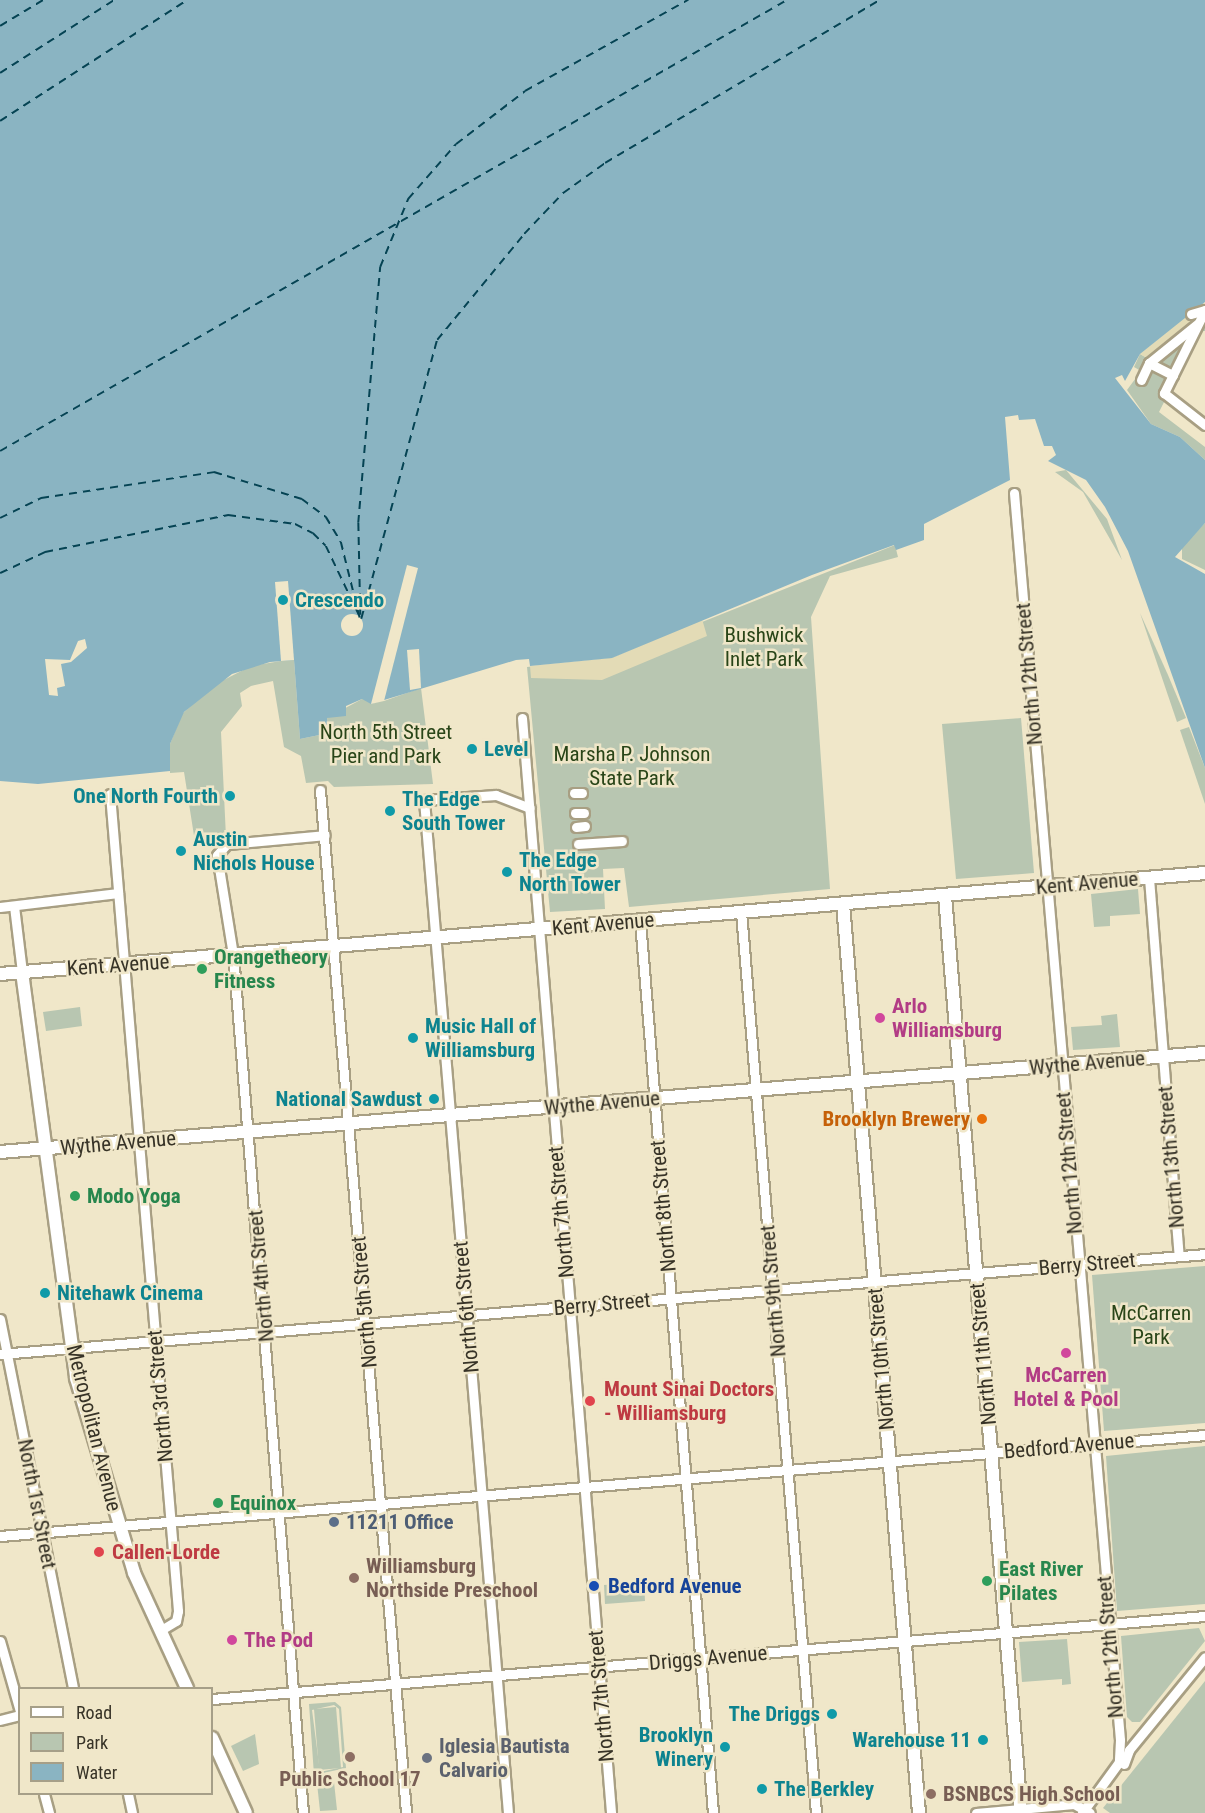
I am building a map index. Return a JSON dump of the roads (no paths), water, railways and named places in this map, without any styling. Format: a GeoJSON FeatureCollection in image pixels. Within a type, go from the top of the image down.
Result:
{"type":"FeatureCollection","features":[{"type":"Feature","properties":{"kind":"main road","name":"Kent Avenue"},"geometry":{"type":"LineString","coordinates":[[0,974],[1205,873]]}},
{"type":"Feature","properties":{"kind":"main road","name":"North 11th Street"},"geometry":{"type":"LineString","coordinates":[[945,896],[1020,1811]]}},
{"type":"Feature","properties":{"kind":"main road","name":"North 10th Street"},"geometry":{"type":"LineString","coordinates":[[843,904],[919,1813]]}},
{"type":"Feature","properties":{"kind":"main road","name":"Metropolitan Avenue"},"geometry":{"type":"LineString","coordinates":[[22,972],[71,1348],[119,1526],[186,1687]]}},
{"type":"Feature","properties":{"kind":"main road","name":"Wythe Avenue"},"geometry":{"type":"LineString","coordinates":[[0,1152],[1205,1053]]}},
{"type":"Feature","properties":{"kind":"main road"},"geometry":{"type":"LineString","coordinates":[[213,1740],[246,1813]]}},
{"type":"Feature","properties":{"kind":"street"},"geometry":{"type":"LineString","coordinates":[[1191,314],[1205,310],[1164,393],[1205,425]]}},
{"type":"Feature","properties":{"kind":"street"},"geometry":{"type":"LineString","coordinates":[[1141,380],[1149,363],[1197,324]]}},
{"type":"Feature","properties":{"kind":"street"},"geometry":{"type":"LineString","coordinates":[[1149,363],[1173,375]]}},
{"type":"Feature","properties":{"kind":"street","name":"North 12th Street"},"geometry":{"type":"LineString","coordinates":[[1014,493],[1121,1763]]}},
{"type":"Feature","properties":{"kind":"street","name":"North 7th Street"},"geometry":{"type":"LineString","coordinates":[[522,718],[610,1813]]}},
{"type":"Feature","properties":{"kind":"street","name":"North 5th Street"},"geometry":{"type":"LineString","coordinates":[[320,790],[406,1813]]}},
{"type":"Feature","properties":{"kind":"street","name":"North 3rd Street"},"geometry":{"type":"LineString","coordinates":[[110,794],[178,1611],[176,1620],[161,1630]]}},
{"type":"Feature","properties":{"kind":"street","name":"North 6th Street"},"geometry":{"type":"LineString","coordinates":[[508,1813],[424,800],[496,795],[530,808]]}},
{"type":"Feature","properties":{"kind":"street","name":"North 4th Street"},"geometry":{"type":"LineString","coordinates":[[303,1813],[249,1132],[233,955],[220,894],[219,849],[325,835]]}},
{"type":"Feature","properties":{"kind":"street"},"geometry":{"type":"LineString","coordinates":[[578,844],[622,841]]}},
{"type":"Feature","properties":{"kind":"street","name":"North 13th Street"},"geometry":{"type":"LineString","coordinates":[[1149,878],[1179,1256]]}},
{"type":"Feature","properties":{"kind":"street"},"geometry":{"type":"LineString","coordinates":[[0,907],[118,893]]}},
{"type":"Feature","properties":{"kind":"street","name":"Metropolitan Avenue"},"geometry":{"type":"LineString","coordinates":[[14,906],[22,972]]}},
{"type":"Feature","properties":{"kind":"street","name":"North 9th Street"},"geometry":{"type":"LineString","coordinates":[[741,912],[816,1813]]}},
{"type":"Feature","properties":{"kind":"street","name":"North 8th Street"},"geometry":{"type":"LineString","coordinates":[[640,921],[713,1813]]}},
{"type":"Feature","properties":{"kind":"street","name":"Berry Street"},"geometry":{"type":"LineString","coordinates":[[3,1354],[1205,1254]]}},
{"type":"Feature","properties":{"kind":"street","name":"North 1st Street"},"geometry":{"type":"LineString","coordinates":[[0,1319],[3,1354],[43,1532],[73,1687]]}},
{"type":"Feature","properties":{"kind":"street","name":"Bedford Avenue"},"geometry":{"type":"LineString","coordinates":[[0,1536],[1205,1435]]}},
{"type":"Feature","properties":{"kind":"street","name":"Driggs Avenue"},"geometry":{"type":"LineString","coordinates":[[213,1699],[292,1690],[395,1684],[1205,1616]]}},
{"type":"Feature","properties":{"kind":"street"},"geometry":{"type":"LineString","coordinates":[[0,1641],[18,1706]]}},
{"type":"Feature","properties":{"kind":"street"},"geometry":{"type":"LineString","coordinates":[[976,1813],[1020,1811],[1074,1804],[1085,1812],[1129,1750],[1205,1657]]}},
{"type":"Feature","properties":{"kind":"street"},"geometry":{"type":"LineString","coordinates":[[0,1720],[18,1714]]}},
{"type":"Feature","properties":{"kind":"street"},"geometry":{"type":"LineString","coordinates":[[44,1795],[49,1813]]}},
{"type":"Feature","properties":{"kind":"street"},"geometry":{"type":"LineString","coordinates":[[128,1795],[132,1813]]}},
{"type":"Feature","properties":{"kind":"water"},"geometry":{"type":"Polygon","coordinates":[[[0,0],[1205,0],[1205,302],[1140,354],[1125,381],[1122,375],[1115,378],[1151,424],[1180,437],[1205,460],[1205,523],[1175,557],[1205,574],[1205,768],[1128,551],[1105,507],[1086,480],[1048,461],[1056,455],[1052,446],[1044,446],[1035,419],[1019,420],[1018,415],[1005,417],[1010,480],[924,524],[924,540],[896,550],[894,545],[812,575],[612,658],[530,666],[529,659],[516,660],[371,704],[362,699],[346,706],[346,716],[327,718],[329,733],[300,739],[294,660],[270,662],[232,674],[184,712],[170,744],[170,771],[38,784],[0,781],[0,0]]]}},
{"type":"Feature","properties":{"kind":"place","name":"Crescendo"},"geometry":{"type":"Point","coordinates":[283,600]}},
{"type":"Feature","properties":{"kind":"place","name":"Level"},"geometry":{"type":"Point","coordinates":[472,749]}},
{"type":"Feature","properties":{"kind":"place","name":"One North Fourth"},"geometry":{"type":"Point","coordinates":[230,796]}},
{"type":"Feature","properties":{"kind":"place","name":"The Edge South Tower"},"geometry":{"type":"Point","coordinates":[390,811]}},
{"type":"Feature","properties":{"kind":"place","name":"Austin Nichols House"},"geometry":{"type":"Point","coordinates":[181,851]}},
{"type":"Feature","properties":{"kind":"place","name":"The Edge North Tower"},"geometry":{"type":"Point","coordinates":[507,872]}},
{"type":"Feature","properties":{"kind":"place","name":"Orangetheory Fitness"},"geometry":{"type":"Point","coordinates":[202,969]}},
{"type":"Feature","properties":{"kind":"place","name":"Arlo Williamsburg"},"geometry":{"type":"Point","coordinates":[880,1018]}},
{"type":"Feature","properties":{"kind":"place","name":"Music Hall of Williamsburg"},"geometry":{"type":"Point","coordinates":[413,1038]}},
{"type":"Feature","properties":{"kind":"place","name":"National Sawdust"},"geometry":{"type":"Point","coordinates":[434,1099]}},
{"type":"Feature","properties":{"kind":"place","name":"Brooklyn Brewery"},"geometry":{"type":"Point","coordinates":[982,1119]}},
{"type":"Feature","properties":{"kind":"place","name":"Modo Yoga"},"geometry":{"type":"Point","coordinates":[75,1196]}},
{"type":"Feature","properties":{"kind":"place","name":"Nitehawk Cinema"},"geometry":{"type":"Point","coordinates":[45,1293]}},
{"type":"Feature","properties":{"kind":"place","name":"McCarren Hotel & Pool"},"geometry":{"type":"Point","coordinates":[1066,1353]}},
{"type":"Feature","properties":{"kind":"place","name":"Mount Sinai Doctors - Williamsburg"},"geometry":{"type":"Point","coordinates":[590,1401]}},
{"type":"Feature","properties":{"kind":"place","name":"Equinox"},"geometry":{"type":"Point","coordinates":[218,1503]}},
{"type":"Feature","properties":{"kind":"place","name":"11211 Office"},"geometry":{"type":"Point","coordinates":[334,1522]}},
{"type":"Feature","properties":{"kind":"place","name":"Callen-Lorde"},"geometry":{"type":"Point","coordinates":[99,1552]}},
{"type":"Feature","properties":{"kind":"place","name":"Williamsburg Northside Preschool"},"geometry":{"type":"Point","coordinates":[354,1578]}},
{"type":"Feature","properties":{"kind":"place","name":"East River Pilates"},"geometry":{"type":"Point","coordinates":[987,1581]}},
{"type":"Feature","properties":{"kind":"place","name":"Bedford Avenue"},"geometry":{"type":"Point","coordinates":[594,1586]}},
{"type":"Feature","properties":{"kind":"place","name":"The Pod"},"geometry":{"type":"Point","coordinates":[232,1640]}},
{"type":"Feature","properties":{"kind":"place","name":"The Driggs"},"geometry":{"type":"Point","coordinates":[832,1714]}},
{"type":"Feature","properties":{"kind":"place","name":"Warehouse 11"},"geometry":{"type":"Point","coordinates":[983,1740]}},
{"type":"Feature","properties":{"kind":"place","name":"Brooklyn Winery"},"geometry":{"type":"Point","coordinates":[725,1747]}},
{"type":"Feature","properties":{"kind":"place","name":"Public School 17"},"geometry":{"type":"Point","coordinates":[350,1757]}},
{"type":"Feature","properties":{"kind":"place","name":"Iglesia Bautista Calvario"},"geometry":{"type":"Point","coordinates":[427,1758]}},
{"type":"Feature","properties":{"kind":"place","name":"The Berkley"},"geometry":{"type":"Point","coordinates":[762,1789]}},
{"type":"Feature","properties":{"kind":"place","name":"BSNBCS High School"},"geometry":{"type":"Point","coordinates":[931,1794]}},
{"type":"Feature","properties":{"kind":"park label","name":"Bushwick Inlet Park"},"geometry":{"type":"Point","coordinates":[764,647]}},
{"type":"Feature","properties":{"kind":"park label","name":"North 5th Street Pier and Park"},"geometry":{"type":"Point","coordinates":[386,744]}},
{"type":"Feature","properties":{"kind":"park label","name":"Marsha P. Johnson State Park"},"geometry":{"type":"Point","coordinates":[632,766]}},
{"type":"Feature","properties":{"kind":"park label","name":"McCarren Park"},"geometry":{"type":"Point","coordinates":[1151,1325]}}]}
